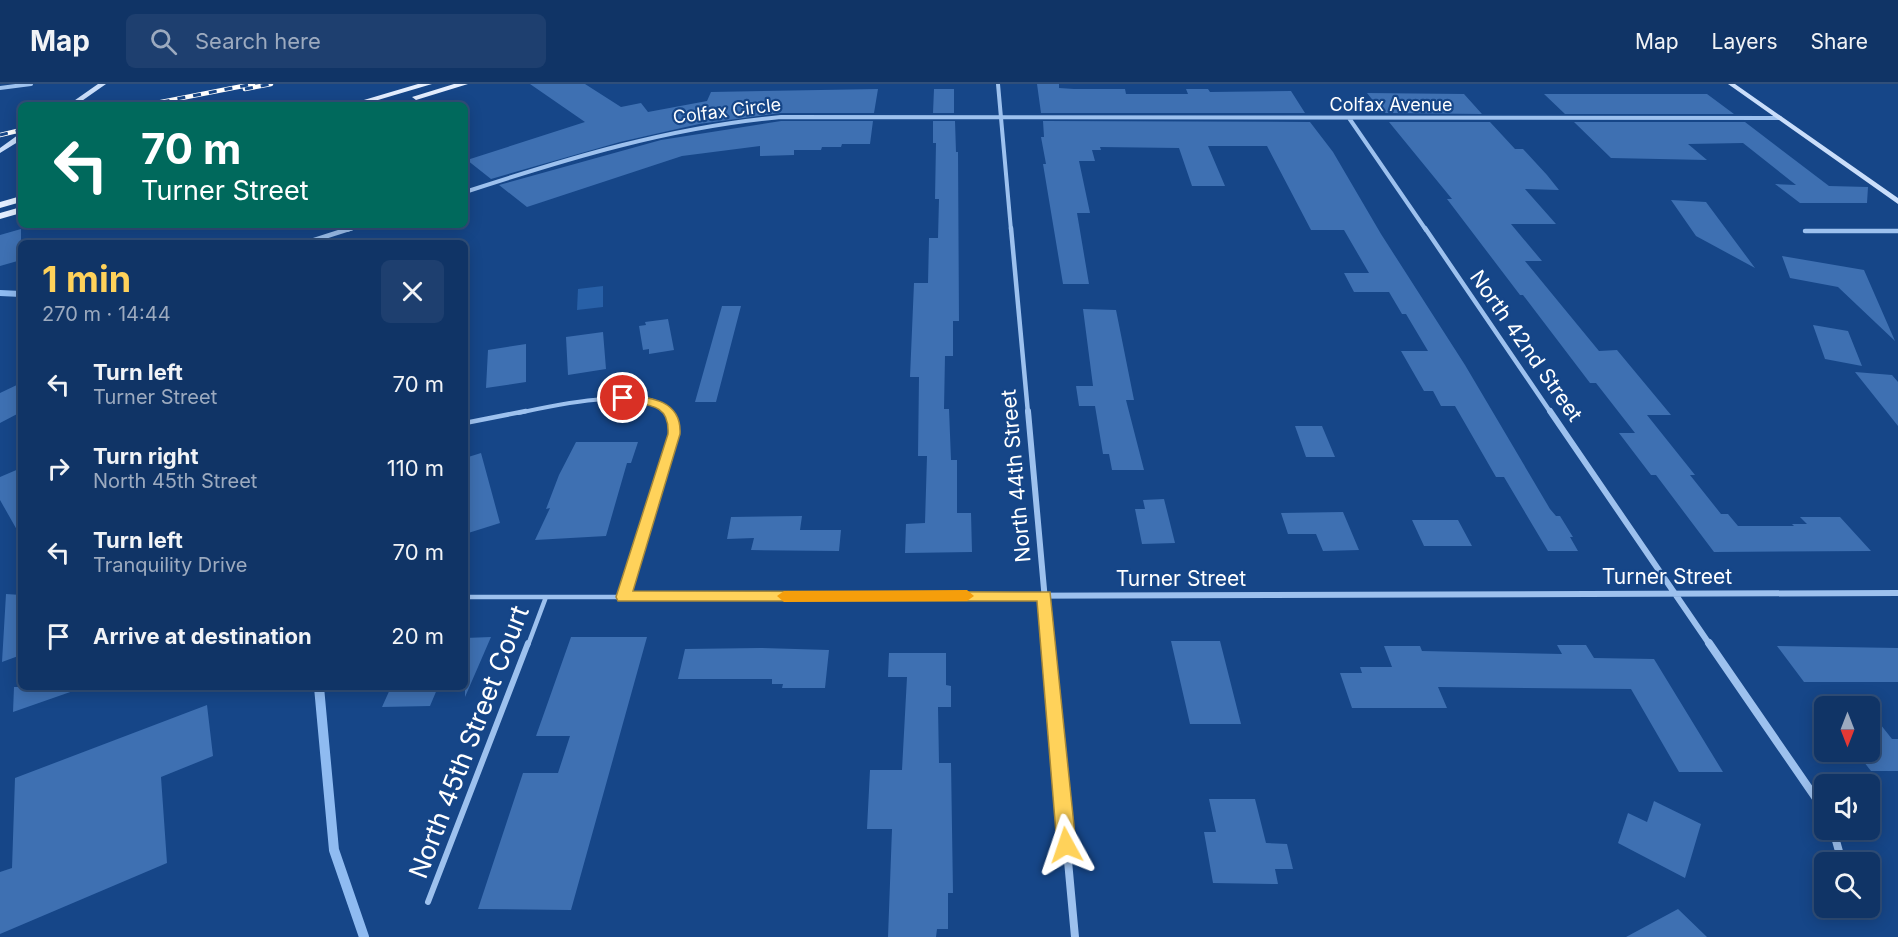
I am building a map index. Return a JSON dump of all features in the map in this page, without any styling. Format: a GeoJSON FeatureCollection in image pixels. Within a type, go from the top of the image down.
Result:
{"type":"FeatureCollection","features":[{"type":"Feature","properties":{"kind":"main road"},"geometry":{"type":"LineString","coordinates":[[362,102],[428,84]]}},
{"type":"Feature","properties":{"kind":"main road"},"geometry":{"type":"LineString","coordinates":[[398,102],[464,84]]}},
{"type":"Feature","properties":{"kind":"main road"},"geometry":{"type":"LineString","coordinates":[[0,200],[18,198]]}},
{"type":"Feature","properties":{"kind":"main road"},"geometry":{"type":"LineString","coordinates":[[0,205],[18,199]]}},
{"type":"Feature","properties":{"kind":"main road"},"geometry":{"type":"LineString","coordinates":[[0,216],[18,211]]}},
{"type":"Feature","properties":{"kind":"street"},"geometry":{"type":"LineString","coordinates":[[0,88],[31,84]]}},
{"type":"Feature","properties":{"kind":"street"},"geometry":{"type":"LineString","coordinates":[[76,102],[104,84]]}},
{"type":"Feature","properties":{"kind":"street","name":"North 44th Street"},"geometry":{"type":"LineString","coordinates":[[998,84],[1075,937]]}},
{"type":"Feature","properties":{"kind":"street"},"geometry":{"type":"LineString","coordinates":[[1731,84],[1898,201]]}},
{"type":"Feature","properties":{"kind":"street","name":"Colfax Circle"},"geometry":{"type":"LineString","coordinates":[[468,191],[625,141],[707,124],[781,117],[1001,117]]}},
{"type":"Feature","properties":{"kind":"street","name":"Colfax Avenue"},"geometry":{"type":"LineString","coordinates":[[1001,117],[1780,118]]}},
{"type":"Feature","properties":{"kind":"street","name":"North 42nd Street"},"geometry":{"type":"LineString","coordinates":[[1349,118],[1814,795]]}},
{"type":"Feature","properties":{"kind":"street"},"geometry":{"type":"LineString","coordinates":[[0,151],[18,139]]}},
{"type":"Feature","properties":{"kind":"street"},"geometry":{"type":"LineString","coordinates":[[314,240],[352,228]]}},
{"type":"Feature","properties":{"kind":"street"},"geometry":{"type":"LineString","coordinates":[[1805,231],[1898,231]]}},
{"type":"Feature","properties":{"kind":"street","name":"Turner Street"},"geometry":{"type":"LineString","coordinates":[[624,597],[1898,593]]}},
{"type":"Feature","properties":{"kind":"lane"},"geometry":{"type":"LineString","coordinates":[[468,423],[623,398],[642,399],[663,407],[674,421],[674,434],[624,597]]}},
{"type":"Feature","properties":{"kind":"lane","name":"Turner Street"},"geometry":{"type":"LineString","coordinates":[[468,597],[624,597]]}},
{"type":"Feature","properties":{"kind":"lane","name":"North 45th Street Court"},"geometry":{"type":"LineString","coordinates":[[428,902],[546,597]]}},
{"type":"Feature","properties":{"kind":"shaded area"},"geometry":{"type":"Polygon","coordinates":[[[603,286],[603,307],[577,310],[578,289],[603,286]]]}},
{"type":"Feature","properties":{"kind":"building"},"geometry":{"type":"Polygon","coordinates":[[[530,84],[585,84],[621,107],[641,103],[648,112],[707,101],[711,92],[878,89],[874,113],[781,113],[699,124],[620,142],[491,179],[468,161],[585,122],[530,84]]]}},
{"type":"Feature","properties":{"kind":"building"},"geometry":{"type":"Polygon","coordinates":[[[1037,84],[1059,84],[1059,88],[1074,89],[1125,89],[1126,94],[1188,94],[1186,89],[1208,89],[1210,92],[1291,91],[1305,113],[1041,113],[1037,84]]]}},
{"type":"Feature","properties":{"kind":"building"},"geometry":{"type":"Polygon","coordinates":[[[934,89],[954,89],[954,113],[933,113],[934,89]]]}},
{"type":"Feature","properties":{"kind":"building"},"geometry":{"type":"Polygon","coordinates":[[[1367,93],[1464,94],[1482,114],[1383,113],[1367,93]]]}},
{"type":"Feature","properties":{"kind":"building"},"geometry":{"type":"Polygon","coordinates":[[[1544,94],[1707,94],[1734,114],[1565,114],[1544,94]]]}},
{"type":"Feature","properties":{"kind":"building"},"geometry":{"type":"Polygon","coordinates":[[[781,121],[873,121],[870,144],[842,144],[841,147],[822,147],[821,150],[794,150],[794,155],[760,156],[760,146],[682,156],[527,207],[499,185],[661,140],[781,121]]]}},
{"type":"Feature","properties":{"kind":"building"},"geometry":{"type":"Polygon","coordinates":[[[933,121],[955,121],[956,152],[958,152],[959,321],[953,321],[953,356],[945,356],[944,409],[949,409],[951,460],[957,460],[957,513],[971,513],[972,552],[905,553],[906,524],[925,523],[927,456],[918,456],[919,377],[910,377],[914,283],[928,283],[929,238],[938,238],[939,199],[935,199],[936,143],[933,143],[933,121]]]}},
{"type":"Feature","properties":{"kind":"building"},"geometry":{"type":"Polygon","coordinates":[[[1043,121],[1310,122],[1333,152],[1381,234],[1465,365],[1550,509],[1556,516],[1560,516],[1573,537],[1570,537],[1578,551],[1548,551],[1504,477],[1496,477],[1455,406],[1441,406],[1433,391],[1424,391],[1401,351],[1428,351],[1406,314],[1402,314],[1389,292],[1354,292],[1344,273],[1369,273],[1344,230],[1311,230],[1267,146],[1208,146],[1225,186],[1192,186],[1179,148],[1100,147],[1101,150],[1092,150],[1095,161],[1079,161],[1090,213],[1077,213],[1089,284],[1063,284],[1043,164],[1046,164],[1041,137],[1044,137],[1043,121]]]}},
{"type":"Feature","properties":{"kind":"building"},"geometry":{"type":"Polygon","coordinates":[[[1389,122],[1490,122],[1515,149],[1523,149],[1547,175],[1559,190],[1525,189],[1556,224],[1511,224],[1542,261],[1525,261],[1599,351],[1617,350],[1671,415],[1647,415],[1695,475],[1690,475],[1721,514],[1728,514],[1738,526],[1794,526],[1792,524],[1807,524],[1800,517],[1840,517],[1871,551],[1714,552],[1656,475],[1651,475],[1619,433],[1635,433],[1596,383],[1590,383],[1523,295],[1520,295],[1447,199],[1452,199],[1389,122]]]}},
{"type":"Feature","properties":{"kind":"building"},"geometry":{"type":"Polygon","coordinates":[[[1574,122],[1745,122],[1829,186],[1868,187],[1867,203],[1800,203],[1775,184],[1796,185],[1743,143],[1688,144],[1707,160],[1611,158],[1574,122]]]}},
{"type":"Feature","properties":{"kind":"building"},"geometry":{"type":"Polygon","coordinates":[[[1671,200],[1706,202],[1755,268],[1696,236],[1671,200]]]}},
{"type":"Feature","properties":{"kind":"building"},"geometry":{"type":"Polygon","coordinates":[[[21,229],[21,240],[18,240],[18,261],[0,266],[0,235],[21,229]]]}},
{"type":"Feature","properties":{"kind":"building"},"geometry":{"type":"Polygon","coordinates":[[[1782,256],[1864,270],[1895,341],[1838,287],[1790,278],[1782,256]]]}},
{"type":"Feature","properties":{"kind":"building"},"geometry":{"type":"Polygon","coordinates":[[[722,306],[741,306],[716,402],[695,402],[722,306]]]}},
{"type":"Feature","properties":{"kind":"building"},"geometry":{"type":"Polygon","coordinates":[[[1083,309],[1116,310],[1134,400],[1126,400],[1144,470],[1112,470],[1109,454],[1103,454],[1095,406],[1079,406],[1076,386],[1093,386],[1083,309]]]}},
{"type":"Feature","properties":{"kind":"building"},"geometry":{"type":"Polygon","coordinates":[[[668,319],[674,350],[649,354],[649,349],[643,350],[639,326],[646,325],[645,322],[668,319]]]}},
{"type":"Feature","properties":{"kind":"building"},"geometry":{"type":"Polygon","coordinates":[[[1813,325],[1848,331],[1862,366],[1825,359],[1813,325]]]}},
{"type":"Feature","properties":{"kind":"building"},"geometry":{"type":"Polygon","coordinates":[[[603,332],[606,369],[568,375],[566,337],[603,332]]]}},
{"type":"Feature","properties":{"kind":"building"},"geometry":{"type":"Polygon","coordinates":[[[526,344],[526,382],[486,388],[488,350],[526,344]]]}},
{"type":"Feature","properties":{"kind":"building"},"geometry":{"type":"Polygon","coordinates":[[[1855,372],[1892,375],[1898,382],[1898,426],[1855,372]]]}},
{"type":"Feature","properties":{"kind":"building"},"geometry":{"type":"Polygon","coordinates":[[[18,384],[18,414],[0,423],[0,393],[18,384]]]}},
{"type":"Feature","properties":{"kind":"building"},"geometry":{"type":"Polygon","coordinates":[[[1295,426],[1322,426],[1335,457],[1306,457],[1295,426]]]}},
{"type":"Feature","properties":{"kind":"building"},"geometry":{"type":"Polygon","coordinates":[[[576,442],[638,442],[631,463],[627,463],[606,536],[535,540],[550,508],[546,509],[559,475],[576,442]]]}},
{"type":"Feature","properties":{"kind":"building"},"geometry":{"type":"Polygon","coordinates":[[[481,453],[500,523],[468,533],[468,457],[481,453]]]}},
{"type":"Feature","properties":{"kind":"building"},"geometry":{"type":"Polygon","coordinates":[[[18,469],[18,532],[0,500],[0,477],[18,469]]]}},
{"type":"Feature","properties":{"kind":"building"},"geometry":{"type":"Polygon","coordinates":[[[1164,499],[1175,543],[1142,544],[1135,509],[1145,509],[1143,500],[1164,499]]]}},
{"type":"Feature","properties":{"kind":"building"},"geometry":{"type":"Polygon","coordinates":[[[1343,512],[1359,550],[1323,551],[1316,534],[1288,534],[1281,513],[1343,512]]]}},
{"type":"Feature","properties":{"kind":"building"},"geometry":{"type":"Polygon","coordinates":[[[802,516],[800,530],[841,530],[839,551],[751,550],[754,538],[727,539],[731,517],[802,516]]]}},
{"type":"Feature","properties":{"kind":"building"},"geometry":{"type":"Polygon","coordinates":[[[1412,520],[1458,520],[1472,546],[1424,546],[1412,520]]]}},
{"type":"Feature","properties":{"kind":"building"},"geometry":{"type":"Polygon","coordinates":[[[6,594],[18,595],[18,656],[2,662],[6,594]]]}},
{"type":"Feature","properties":{"kind":"building"},"geometry":{"type":"Polygon","coordinates":[[[491,637],[465,697],[465,690],[468,690],[468,638],[491,637]]]}},
{"type":"Feature","properties":{"kind":"building"},"geometry":{"type":"Polygon","coordinates":[[[571,637],[647,637],[571,910],[478,909],[523,773],[558,773],[570,736],[536,736],[571,637]]]}},
{"type":"Feature","properties":{"kind":"building"},"geometry":{"type":"Polygon","coordinates":[[[1171,641],[1220,641],[1241,724],[1190,724],[1171,641]]]}},
{"type":"Feature","properties":{"kind":"building"},"geometry":{"type":"Polygon","coordinates":[[[1557,645],[1586,645],[1594,658],[1654,659],[1723,772],[1679,772],[1631,689],[1438,687],[1447,708],[1352,708],[1340,673],[1362,673],[1360,667],[1392,667],[1384,646],[1420,646],[1422,651],[1562,654],[1557,645]]]}},
{"type":"Feature","properties":{"kind":"building"},"geometry":{"type":"Polygon","coordinates":[[[1777,646],[1898,648],[1898,682],[1804,682],[1777,646]]]}},
{"type":"Feature","properties":{"kind":"building"},"geometry":{"type":"Polygon","coordinates":[[[685,649],[829,650],[825,688],[782,688],[783,684],[772,684],[772,679],[678,679],[685,649]]]}},
{"type":"Feature","properties":{"kind":"building"},"geometry":{"type":"Polygon","coordinates":[[[889,653],[946,653],[946,685],[951,686],[951,707],[938,707],[939,763],[951,763],[953,893],[948,893],[948,929],[937,929],[936,937],[888,937],[892,829],[867,829],[870,770],[902,770],[907,677],[888,677],[889,653]]]}},
{"type":"Feature","properties":{"kind":"building"},"geometry":{"type":"Polygon","coordinates":[[[14,687],[18,687],[18,690],[76,690],[13,712],[14,687]]]}},
{"type":"Feature","properties":{"kind":"building"},"geometry":{"type":"Polygon","coordinates":[[[390,690],[437,690],[430,706],[382,707],[390,690]]]}},
{"type":"Feature","properties":{"kind":"building"},"geometry":{"type":"Polygon","coordinates":[[[207,705],[213,756],[161,777],[167,863],[0,934],[0,872],[12,868],[15,778],[207,705]]]}},
{"type":"Feature","properties":{"kind":"building"},"geometry":{"type":"Polygon","coordinates":[[[1880,724],[1892,739],[1898,739],[1898,771],[1871,771],[1864,762],[1880,762],[1880,724]]]}},
{"type":"Feature","properties":{"kind":"building"},"geometry":{"type":"Polygon","coordinates":[[[1209,799],[1255,799],[1266,843],[1287,844],[1293,869],[1275,869],[1278,884],[1213,883],[1204,832],[1216,832],[1209,799]]]}},
{"type":"Feature","properties":{"kind":"building"},"geometry":{"type":"Polygon","coordinates":[[[1654,801],[1701,824],[1685,878],[1618,843],[1628,813],[1647,822],[1654,801]]]}},
{"type":"Feature","properties":{"kind":"building"},"geometry":{"type":"Polygon","coordinates":[[[1678,909],[1707,937],[1626,937],[1678,909]]]}},
{"type":"Feature","properties":{"kind":"waterway"},"geometry":{"type":"LineString","coordinates":[[0,293],[18,294]]}},
{"type":"Feature","properties":{"kind":"waterway"},"geometry":{"type":"LineString","coordinates":[[319,690],[334,850],[364,937]]}},
{"type":"Feature","properties":{"kind":"railway"},"geometry":{"type":"LineString","coordinates":[[161,102],[253,84]]}},
{"type":"Feature","properties":{"kind":"railway"},"geometry":{"type":"LineString","coordinates":[[245,89],[271,84]]}},
{"type":"Feature","properties":{"kind":"railway"},"geometry":{"type":"LineString","coordinates":[[0,135],[18,131]]}},
{"type":"Feature","properties":{"kind":"slow traffic"},"geometry":{"type":"LineString","coordinates":[[784,596],[967,596]]}},
{"type":"Feature","properties":{"kind":"route"},"geometry":{"type":"LineString","coordinates":[[623,398],[642,399],[666,408],[675,422],[674,434],[624,597],[1044,596],[1066,845]]}}]}
